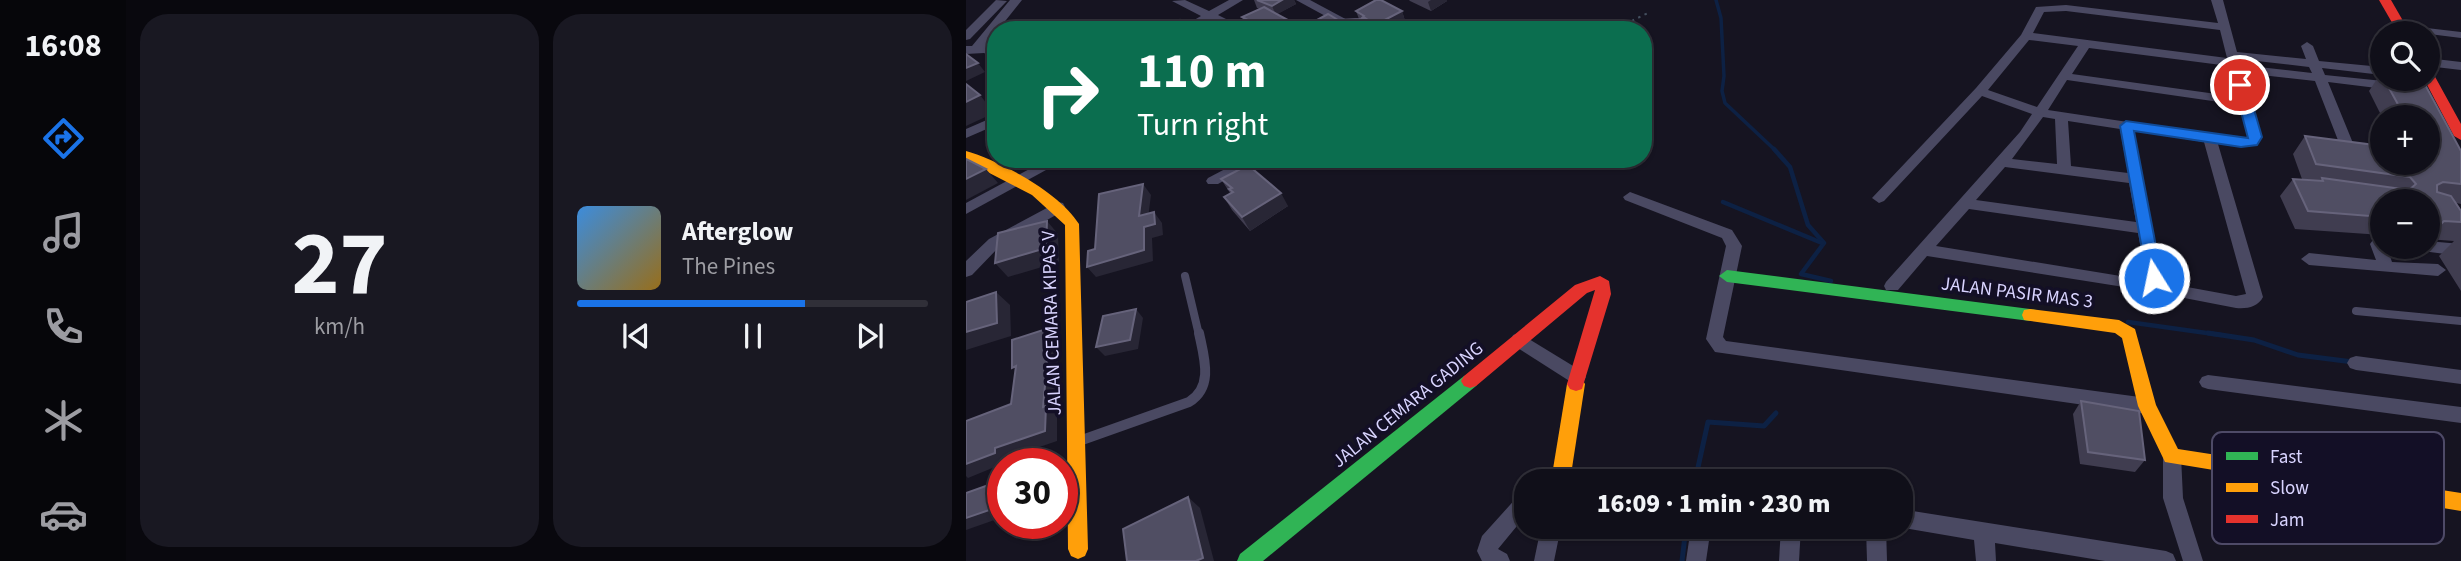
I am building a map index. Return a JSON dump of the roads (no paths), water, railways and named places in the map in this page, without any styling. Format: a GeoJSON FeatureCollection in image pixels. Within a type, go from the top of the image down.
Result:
{"type":"FeatureCollection","features":[{"type":"Feature","properties":{"kind":"street"},"geometry":{"type":"LineString","coordinates":[[1201,21],[1237,0]]}},
{"type":"Feature","properties":{"kind":"street"},"geometry":{"type":"LineString","coordinates":[[1304,0],[1351,21]]}},
{"type":"Feature","properties":{"kind":"street"},"geometry":{"type":"LineString","coordinates":[[1980,91],[2041,113],[2249,143],[2255,140],[2217,0]]}},
{"type":"Feature","properties":{"kind":"street"},"geometry":{"type":"LineString","coordinates":[[2385,0],[2397,21]]}},
{"type":"Feature","properties":{"kind":"street"},"geometry":{"type":"LineString","coordinates":[[1178,1],[1225,21]]}},
{"type":"Feature","properties":{"kind":"street"},"geometry":{"type":"LineString","coordinates":[[996,21],[1005,4]]}},
{"type":"Feature","properties":{"kind":"street"},"geometry":{"type":"LineString","coordinates":[[966,37],[1005,4]]}},
{"type":"Feature","properties":{"kind":"street"},"geometry":{"type":"LineString","coordinates":[[1879,198],[1980,91],[2026,36],[2038,11],[2050,7],[2223,27]]}},
{"type":"Feature","properties":{"kind":"street"},"geometry":{"type":"LineString","coordinates":[[976,26],[987,25]]}},
{"type":"Feature","properties":{"kind":"street"},"geometry":{"type":"LineString","coordinates":[[2440,34],[2461,35]]}},
{"type":"Feature","properties":{"kind":"street"},"geometry":{"type":"LineString","coordinates":[[972,49],[987,36]]}},
{"type":"Feature","properties":{"kind":"street"},"geometry":{"type":"LineString","coordinates":[[2026,36],[2234,62],[2321,78],[2370,79]]}},
{"type":"Feature","properties":{"kind":"street"},"geometry":{"type":"LineString","coordinates":[[1892,286],[2041,113],[2085,44]]}},
{"type":"Feature","properties":{"kind":"street"},"geometry":{"type":"LineString","coordinates":[[2307,46],[2348,148]]}},
{"type":"Feature","properties":{"kind":"street"},"geometry":{"type":"LineString","coordinates":[[2234,62],[2316,64],[2370,70]]}},
{"type":"Feature","properties":{"kind":"street"},"geometry":{"type":"LineString","coordinates":[[2440,74],[2461,66]]}},
{"type":"Feature","properties":{"kind":"street"},"geometry":{"type":"LineString","coordinates":[[2063,76],[2245,102]]}},
{"type":"Feature","properties":{"kind":"street"},"geometry":{"type":"LineString","coordinates":[[2433,91],[2461,136]]}},
{"type":"Feature","properties":{"kind":"street"},"geometry":{"type":"LineString","coordinates":[[2061,116],[2064,170]]}},
{"type":"Feature","properties":{"kind":"street"},"geometry":{"type":"LineString","coordinates":[[966,134],[987,124]]}},
{"type":"Feature","properties":{"kind":"street"},"geometry":{"type":"LineString","coordinates":[[2126,126],[2154,278],[2146,285]]}},
{"type":"Feature","properties":{"kind":"street"},"geometry":{"type":"LineString","coordinates":[[1925,250],[2245,303],[2255,297],[2210,138]]}},
{"type":"Feature","properties":{"kind":"street","name":"JALAN CEMARA KIPAS V"},"geometry":{"type":"LineString","coordinates":[[966,155],[987,166]]}},
{"type":"Feature","properties":{"kind":"street"},"geometry":{"type":"LineString","coordinates":[[2001,162],[2136,179]]}},
{"type":"Feature","properties":{"kind":"street","name":"JALAN CEMARA KIPAS V"},"geometry":{"type":"LineString","coordinates":[[991,168],[1048,198],[1068,215],[1073,234],[1078,549]]}},
{"type":"Feature","properties":{"kind":"street"},"geometry":{"type":"LineString","coordinates":[[966,209],[1043,168]]}},
{"type":"Feature","properties":{"kind":"street"},"geometry":{"type":"LineString","coordinates":[[1213,181],[1238,168]]}},
{"type":"Feature","properties":{"kind":"street"},"geometry":{"type":"LineString","coordinates":[[1630,197],[1727,234],[1734,246],[1714,339],[1724,348],[2147,407]]}},
{"type":"Feature","properties":{"kind":"street"},"geometry":{"type":"LineString","coordinates":[[1965,202],[2145,229]]}},
{"type":"Feature","properties":{"kind":"street"},"geometry":{"type":"LineString","coordinates":[[966,271],[995,243],[1058,207]]}},
{"type":"Feature","properties":{"kind":"street"},"geometry":{"type":"LineString","coordinates":[[2440,248],[2461,250]]}},
{"type":"Feature","properties":{"kind":"street"},"geometry":{"type":"LineString","coordinates":[[2309,259],[2438,270]]}},
{"type":"Feature","properties":{"kind":"street"},"geometry":{"type":"LineString","coordinates":[[2383,259],[2386,267]]}},
{"type":"Feature","properties":{"kind":"street","name":"JALAN PASIR MAS 3"},"geometry":{"type":"LineString","coordinates":[[1727,276],[2119,327],[2129,334],[2147,407],[2172,456]]}},
{"type":"Feature","properties":{"kind":"street","name":"JALAN CEMARA GADING"},"geometry":{"type":"LineString","coordinates":[[1247,561],[1581,289],[1595,282],[1603,285],[1603,294],[1577,377]]}},
{"type":"Feature","properties":{"kind":"street"},"geometry":{"type":"LineString","coordinates":[[1519,340],[1577,377],[1562,469]]}},
{"type":"Feature","properties":{"kind":"street"},"geometry":{"type":"LineString","coordinates":[[2356,363],[2461,377]]}},
{"type":"Feature","properties":{"kind":"street"},"geometry":{"type":"LineString","coordinates":[[2208,382],[2461,415]]}},
{"type":"Feature","properties":{"kind":"street"},"geometry":{"type":"LineString","coordinates":[[2193,561],[2173,498],[2172,456],[2212,462]]}},
{"type":"Feature","properties":{"kind":"street"},"geometry":{"type":"LineString","coordinates":[[1500,561],[1491,557],[1487,551],[1489,542],[1514,514]]}},
{"type":"Feature","properties":{"kind":"street"},"geometry":{"type":"LineString","coordinates":[[1913,520],[2166,561]]}},
{"type":"Feature","properties":{"kind":"street"},"geometry":{"type":"LineString","coordinates":[[1984,533],[1986,561]]}},
{"type":"Feature","properties":{"kind":"street"},"geometry":{"type":"LineString","coordinates":[[1544,561],[1549,539]]}},
{"type":"Feature","properties":{"kind":"street"},"geometry":{"type":"LineString","coordinates":[[1696,561],[1699,539]]}},
{"type":"Feature","properties":{"kind":"street"},"geometry":{"type":"LineString","coordinates":[[1789,561],[1790,539]]}},
{"type":"Feature","properties":{"kind":"street"},"geometry":{"type":"LineString","coordinates":[[1876,539],[1877,561]]}},
{"type":"Feature","properties":{"kind":"lane"},"geometry":{"type":"LineString","coordinates":[[1076,442],[1189,402],[1203,389],[1205,382],[1202,356],[1185,276]]}},
{"type":"Feature","properties":{"kind":"lane"},"geometry":{"type":"LineString","coordinates":[[2356,312],[2461,321]]}},
{"type":"Feature","properties":{"kind":"waterway"},"geometry":{"type":"LineString","coordinates":[[1716,0],[1721,18],[1724,76],[1722,91],[1725,103],[1775,150]]}},
{"type":"Feature","properties":{"kind":"waterway"},"geometry":{"type":"LineString","coordinates":[[1775,150],[1790,167],[1808,225],[1824,243],[1801,274],[1831,281]]}},
{"type":"Feature","properties":{"kind":"waterway"},"geometry":{"type":"LineString","coordinates":[[1723,202],[1822,243]]}},
{"type":"Feature","properties":{"kind":"waterway"},"geometry":{"type":"LineString","coordinates":[[2128,322],[2221,335]]}},
{"type":"Feature","properties":{"kind":"waterway"},"geometry":{"type":"LineString","coordinates":[[2208,333],[2254,340],[2298,355],[2353,362]]}},
{"type":"Feature","properties":{"kind":"waterway"},"geometry":{"type":"LineString","coordinates":[[1698,469],[1708,422],[1764,426],[1776,413]]}},
{"type":"Feature","properties":{"kind":"waterway"},"geometry":{"type":"LineString","coordinates":[[1682,561],[1685,539]]}}]}
